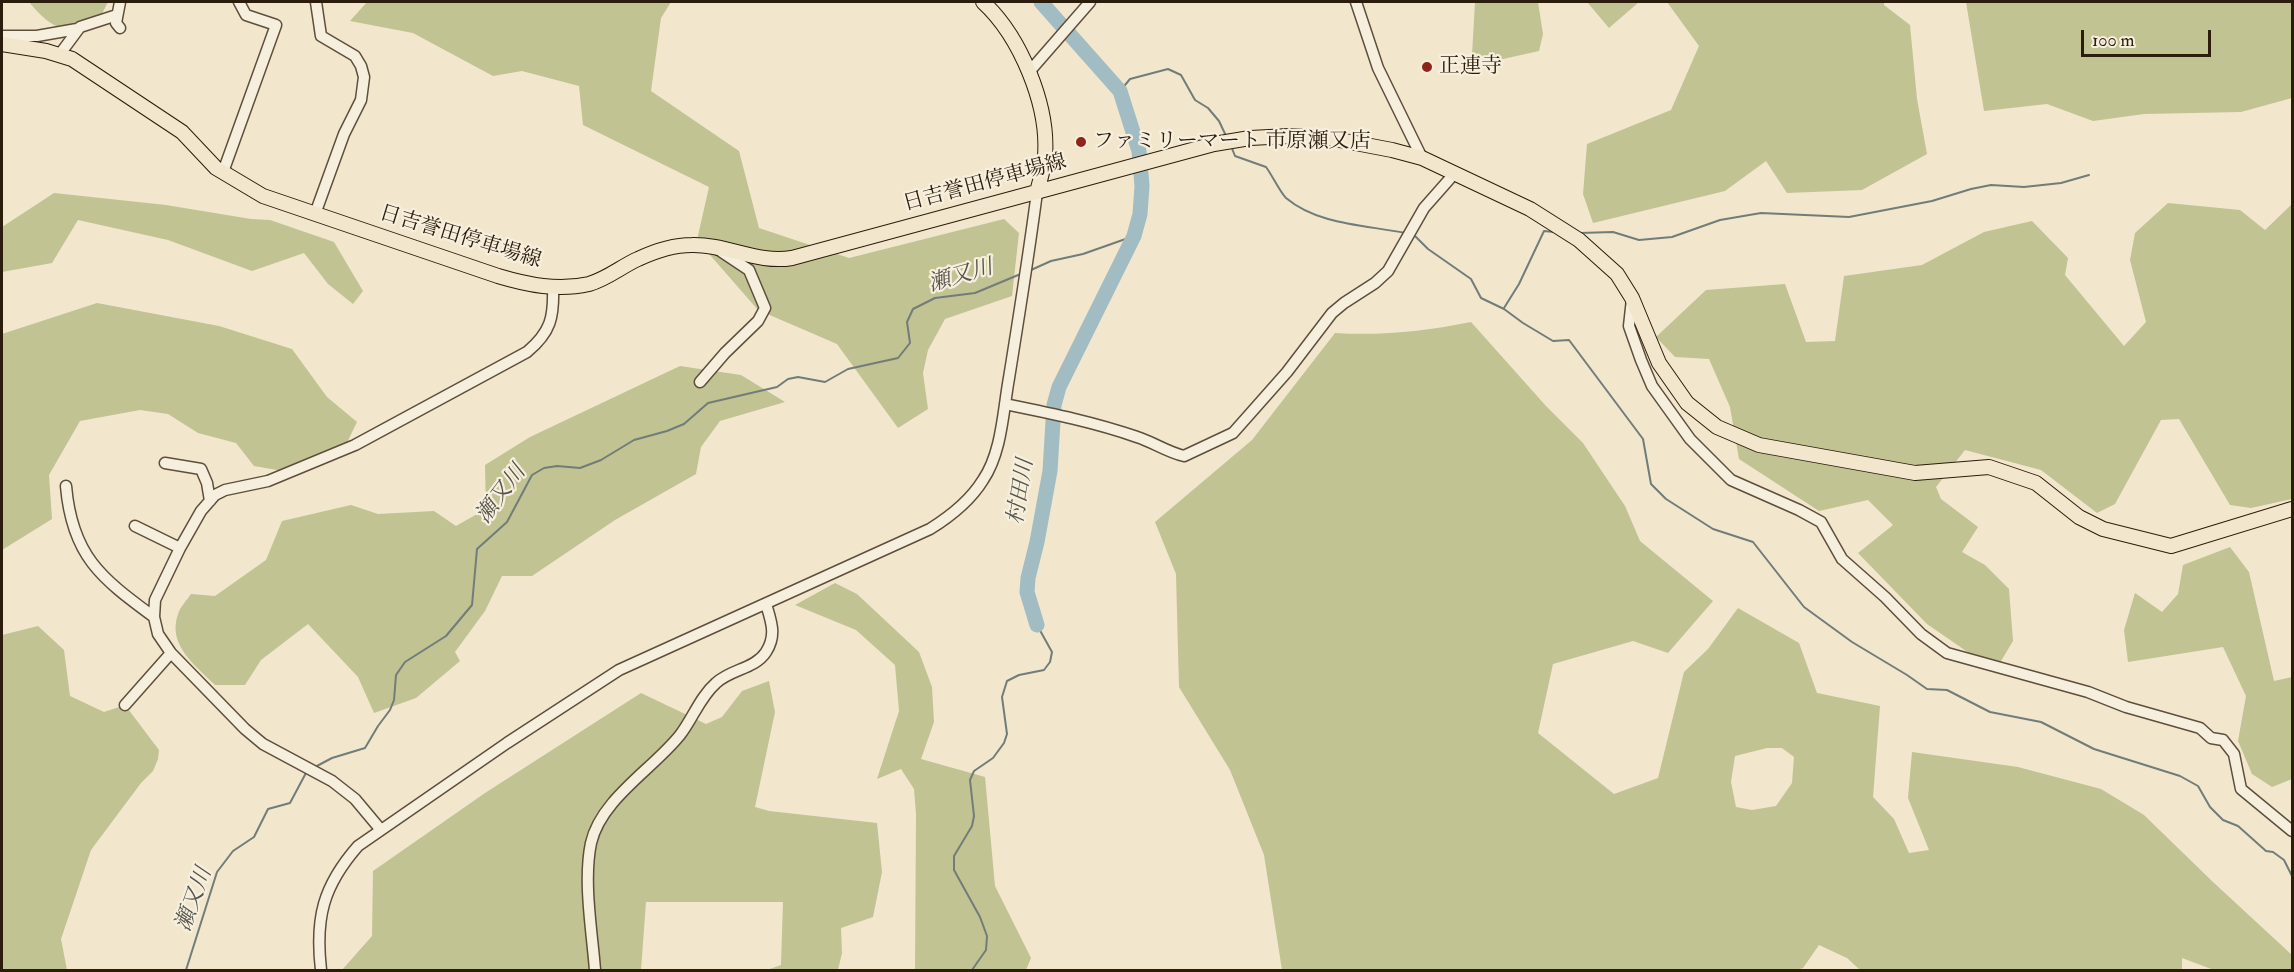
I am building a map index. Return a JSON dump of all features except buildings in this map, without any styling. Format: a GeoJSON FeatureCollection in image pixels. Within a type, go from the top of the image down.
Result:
{"type":"FeatureCollection","features":[{"type":"Feature","properties":{"kind":"main road"},"geometry":{"type":"LineString","coordinates":[[983,2],[1011,35],[1029,72],[1045,137],[1045,156],[1037,192]]}},
{"type":"Feature","properties":{"kind":"main road","name":"日吉誉田停車場線"},"geometry":{"type":"LineString","coordinates":[[2,44],[60,54],[91,71],[182,132],[223,172],[263,196],[498,276],[533,285],[553,287],[590,283],[638,259],[665,249],[691,245],[712,246],[781,260],[1174,154],[1250,138],[1289,136],[1329,138],[1392,150],[1422,158],[1530,209],[1579,240],[1617,274],[1632,298],[1659,363],[1687,403],[1717,427],[1759,445],[1915,473],[1989,467],[2036,483],[2079,518],[2103,529],[2171,546],[2292,509]]}},
{"type":"Feature","properties":{"kind":"street"},"geometry":{"type":"LineString","coordinates":[[120,2],[116,23],[120,28]]}},
{"type":"Feature","properties":{"kind":"street"},"geometry":{"type":"LineString","coordinates":[[223,172],[276,25],[246,15],[239,2]]}},
{"type":"Feature","properties":{"kind":"street"},"geometry":{"type":"LineString","coordinates":[[315,214],[344,134],[361,100],[364,77],[361,66],[354,56],[321,36],[316,2]]}},
{"type":"Feature","properties":{"kind":"street"},"geometry":{"type":"LineString","coordinates":[[1356,2],[1377,68],[1422,158]]}},
{"type":"Feature","properties":{"kind":"street"},"geometry":{"type":"LineString","coordinates":[[1029,72],[1089,3]]}},
{"type":"Feature","properties":{"kind":"street"},"geometry":{"type":"LineString","coordinates":[[2,36],[31,36],[77,29],[117,15]]}},
{"type":"Feature","properties":{"kind":"street"},"geometry":{"type":"LineString","coordinates":[[60,54],[77,29]]}},
{"type":"Feature","properties":{"kind":"street"},"geometry":{"type":"LineString","coordinates":[[1005,404],[1085,422],[1139,438],[1164,450],[1184,456],[1233,433],[1287,372],[1332,313],[1375,283],[1388,271],[1424,208],[1454,174]]}},
{"type":"Feature","properties":{"kind":"street"},"geometry":{"type":"LineString","coordinates":[[321,970],[319,934],[327,891],[340,867],[358,846],[507,743],[619,670],[930,529],[951,516],[970,497],[985,478],[997,445],[1026,277],[1037,192]]}},
{"type":"Feature","properties":{"kind":"street"},"geometry":{"type":"LineString","coordinates":[[700,382],[739,338],[758,321],[765,308],[749,270],[712,246]]}},
{"type":"Feature","properties":{"kind":"street"},"geometry":{"type":"LineString","coordinates":[[381,830],[355,799],[332,782],[264,744],[244,729],[171,653],[158,634],[154,617],[155,600],[201,511],[215,495],[225,490],[268,481],[355,445],[527,352],[542,339],[551,322],[553,287]]}},
{"type":"Feature","properties":{"kind":"street"},"geometry":{"type":"LineString","coordinates":[[1632,298],[1629,326],[1641,360],[1652,386],[1690,439],[1731,480],[1821,522],[1842,559],[1885,597],[1921,634],[1947,653],[2088,692],[2126,707],[2200,728],[2211,738],[2223,740],[2234,754],[2241,789],[2292,831]]}},
{"type":"Feature","properties":{"kind":"street"},"geometry":{"type":"LineString","coordinates":[[165,463],[201,469],[207,483],[210,501]]}},
{"type":"Feature","properties":{"kind":"street"},"geometry":{"type":"LineString","coordinates":[[66,486],[70,520],[76,538],[89,559],[108,582],[154,617]]}},
{"type":"Feature","properties":{"kind":"street"},"geometry":{"type":"LineString","coordinates":[[135,526],[180,548]]}},
{"type":"Feature","properties":{"kind":"street"},"geometry":{"type":"LineString","coordinates":[[595,970],[588,879],[591,842],[604,812],[681,733],[717,681],[758,662],[773,637],[773,629],[765,604]]}},
{"type":"Feature","properties":{"kind":"street"},"geometry":{"type":"LineString","coordinates":[[125,705],[171,653]]}},
{"type":"Feature","properties":{"kind":"green space"},"geometry":{"type":"Polygon","coordinates":[[[29,2],[108,2],[94,29],[72,29],[50,22],[29,2]]]}},
{"type":"Feature","properties":{"kind":"green space"},"geometry":{"type":"Polygon","coordinates":[[[367,2],[671,2],[661,18],[651,91],[739,151],[759,228],[849,258],[1004,219],[1019,233],[1012,296],[945,319],[928,350],[923,373],[928,409],[898,428],[837,344],[758,310],[697,240],[709,187],[583,125],[579,86],[522,71],[493,76],[413,33],[350,21],[367,2]]]}},
{"type":"Feature","properties":{"kind":"green space"},"geometry":{"type":"Polygon","coordinates":[[[1475,2],[1538,2],[1543,34],[1539,51],[1485,63],[1472,55],[1475,2]]]}},
{"type":"Feature","properties":{"kind":"green space"},"geometry":{"type":"Polygon","coordinates":[[[1587,2],[1639,2],[1609,28],[1587,2]]]}},
{"type":"Feature","properties":{"kind":"green space"},"geometry":{"type":"Polygon","coordinates":[[[1667,2],[1884,2],[1884,5],[1910,25],[1917,99],[1927,154],[1862,190],[1787,193],[1766,161],[1725,191],[1593,223],[1583,194],[1587,144],[1671,110],[1699,46],[1667,2]]]}},
{"type":"Feature","properties":{"kind":"green space"},"geometry":{"type":"Polygon","coordinates":[[[1966,2],[2292,2],[2292,98],[2241,112],[2144,114],[2093,121],[2047,104],[1984,111],[1966,2]]]}},
{"type":"Feature","properties":{"kind":"green space"},"geometry":{"type":"Polygon","coordinates":[[[54,193],[166,205],[270,220],[334,242],[363,291],[353,304],[328,284],[304,253],[252,271],[168,240],[78,220],[52,263],[2,272],[2,227],[54,193]]]}},
{"type":"Feature","properties":{"kind":"green space"},"geometry":{"type":"Polygon","coordinates":[[[2168,203],[2240,210],[2265,230],[2292,204],[2292,499],[2251,508],[2230,505],[2179,419],[2161,420],[2115,504],[2097,513],[2041,470],[1965,450],[1936,487],[1941,499],[1978,527],[1962,552],[1985,565],[2009,589],[2013,641],[1995,671],[1927,624],[1858,553],[1893,525],[1868,500],[1819,511],[1739,459],[1730,407],[1709,359],[1675,357],[1656,337],[1706,290],[1785,284],[1806,342],[1835,341],[1844,276],[1922,265],[1984,232],[2032,221],[2068,258],[2065,275],[2124,346],[2146,322],[2130,260],[2135,233],[2168,203]]]}},
{"type":"Feature","properties":{"kind":"green space"},"geometry":{"type":"Polygon","coordinates":[[[97,303],[219,326],[292,349],[327,397],[357,422],[342,453],[283,471],[254,466],[236,443],[198,433],[168,414],[140,410],[80,421],[49,475],[52,519],[2,550],[2,334],[97,303]]]}},
{"type":"Feature","properties":{"kind":"green space"},"geometry":{"type":"Polygon","coordinates":[[[1471,322],[1546,406],[1583,443],[1625,506],[1640,541],[1713,601],[1668,653],[1633,641],[1553,664],[1538,733],[1614,794],[1658,778],[1684,672],[1708,649],[1738,608],[1799,643],[1817,693],[1880,706],[1873,797],[1894,819],[1909,853],[1929,850],[1908,798],[1912,752],[2018,767],[2101,789],[2144,815],[2292,955],[2292,970],[2214,970],[2182,958],[2182,970],[1860,970],[1847,958],[1819,945],[1803,968],[1797,970],[1282,970],[1264,855],[1230,770],[1179,687],[1176,574],[1155,522],[1252,440],[1335,333],[1386,333],[1471,322]],[[1767,748],[1735,756],[1731,782],[1736,807],[1752,810],[1776,806],[1792,783],[1794,757],[1782,748],[1767,748]]]}},
{"type":"Feature","properties":{"kind":"green space"},"geometry":{"type":"Polygon","coordinates":[[[680,366],[741,375],[785,402],[720,421],[701,447],[696,474],[615,520],[532,576],[502,576],[485,611],[455,652],[460,661],[416,698],[374,713],[358,677],[308,624],[261,660],[245,685],[215,685],[185,654],[176,635],[178,614],[182,606],[191,594],[215,596],[266,560],[282,521],[351,505],[378,514],[434,511],[456,526],[486,509],[485,465],[530,437],[680,366]]]}},
{"type":"Feature","properties":{"kind":"green space"},"geometry":{"type":"Polygon","coordinates":[[[2230,547],[2249,572],[2274,681],[2292,677],[2292,779],[2272,787],[2252,774],[2238,741],[2246,696],[2223,647],[2128,662],[2124,630],[2135,593],[2162,612],[2178,594],[2183,565],[2230,547]]]}},
{"type":"Feature","properties":{"kind":"green space"},"geometry":{"type":"Polygon","coordinates":[[[835,583],[857,594],[919,652],[932,687],[934,722],[921,759],[985,777],[995,886],[1031,958],[1026,970],[915,970],[916,814],[914,789],[901,769],[877,779],[899,711],[895,665],[856,630],[795,605],[835,583]]]}},
{"type":"Feature","properties":{"kind":"green space"},"geometry":{"type":"Polygon","coordinates":[[[38,626],[64,650],[70,696],[104,712],[125,705],[159,750],[153,771],[141,783],[91,850],[61,939],[67,970],[2,970],[2,635],[38,626]]]}},
{"type":"Feature","properties":{"kind":"green space"},"geometry":{"type":"Polygon","coordinates":[[[769,681],[775,712],[755,807],[769,811],[877,823],[882,872],[873,917],[841,928],[842,953],[838,970],[767,970],[781,965],[783,902],[646,902],[641,970],[342,970],[372,936],[373,871],[485,793],[641,693],[706,724],[722,717],[742,691],[769,681]]]}},
{"type":"Feature","properties":{"kind":"waterway","name":"村田川"},"geometry":{"type":"LineString","coordinates":[[1037,625],[1027,592],[1028,578],[1050,471],[1054,405],[1059,387],[1134,236],[1140,214],[1142,186],[1139,151],[1120,91],[1041,2]]}},
{"type":"Feature","properties":{"kind":"waterway"},"geometry":{"type":"LineString","coordinates":[[1120,91],[1130,79],[1168,69],[1181,75],[1195,100],[1208,108],[1219,121],[1227,138]]}},
{"type":"Feature","properties":{"kind":"waterway"},"geometry":{"type":"LineString","coordinates":[[1231,146],[1235,156],[1266,167],[1286,198],[1299,207],[1343,223],[1405,233]]}},
{"type":"Feature","properties":{"kind":"waterway"},"geometry":{"type":"LineString","coordinates":[[1580,233],[1613,232],[1639,240],[1672,237],[1720,220],[1761,213],[1849,217],[1932,201],[1991,185],[2024,187],[2061,183],[2089,175]]}},
{"type":"Feature","properties":{"kind":"waterway"},"geometry":{"type":"LineString","coordinates":[[1504,308],[1519,284],[1544,231],[1554,232]]}},
{"type":"Feature","properties":{"kind":"waterway"},"geometry":{"type":"LineString","coordinates":[[1414,235],[1428,249],[1471,279],[1481,298],[1504,309],[1553,341],[1569,340],[1643,439],[1651,484],[1666,499],[1713,529],[1753,542],[1804,607],[1852,642],[1927,689],[1947,690],[1990,712],[2041,722],[2094,749],[2180,776],[2198,786],[2210,807],[2223,820],[2238,826],[2266,851],[2273,852],[2284,860],[2292,876]]}},
{"type":"Feature","properties":{"kind":"waterway","name":"瀬又川"},"geometry":{"type":"LineString","coordinates":[[1031,270],[1051,261],[1083,254],[1134,236]]}},
{"type":"Feature","properties":{"kind":"waterway","name":"瀬又川"},"geometry":{"type":"LineString","coordinates":[[315,767],[332,758],[365,748],[390,710],[394,700],[396,675],[405,662],[446,636],[472,605],[477,549],[507,522],[532,475],[544,468],[557,466],[580,468],[601,460],[634,440],[684,424],[708,403],[777,387],[788,379],[798,377],[825,382],[848,369],[898,358],[910,343],[907,322],[913,309],[935,298],[975,293],[1023,273]]}},
{"type":"Feature","properties":{"kind":"waterway","name":"村田川"},"geometry":{"type":"LineString","coordinates":[[972,970],[986,950],[987,936],[980,917],[954,870],[954,856],[972,826],[974,816],[970,780],[974,771],[993,758],[1004,743],[1007,734],[1002,697],[1007,681],[1019,675],[1044,670],[1050,662],[1052,652],[1037,625]]}},
{"type":"Feature","properties":{"kind":"waterway","name":"瀬又川"},"geometry":{"type":"LineString","coordinates":[[186,970],[217,872],[233,851],[254,837],[268,809],[290,803],[307,771]]}},
{"type":"Feature","properties":{"kind":"place","name":"正連寺"},"geometry":{"type":"Point","coordinates":[1427,67]}},
{"type":"Feature","properties":{"kind":"place","name":"ファミリーマート 市原瀬又店"},"geometry":{"type":"Point","coordinates":[1081,142]}}]}
